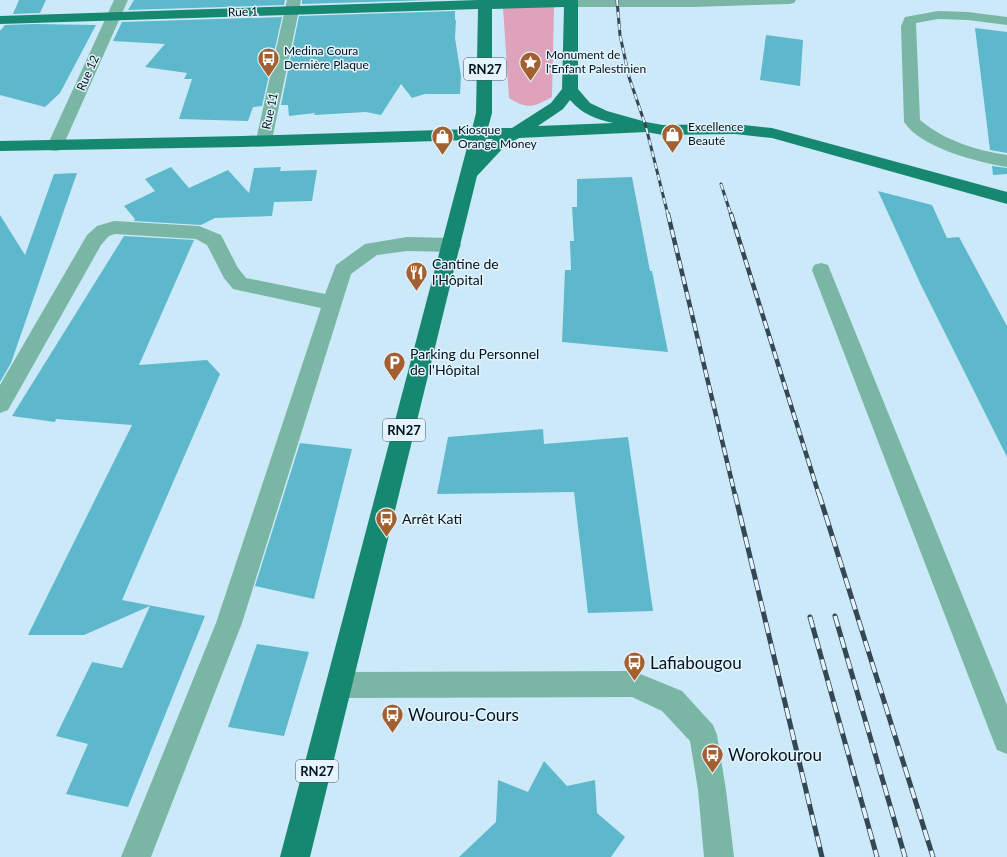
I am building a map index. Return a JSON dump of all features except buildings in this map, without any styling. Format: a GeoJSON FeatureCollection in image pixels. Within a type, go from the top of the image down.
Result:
{"type":"FeatureCollection","features":[{"type":"Feature","properties":{"kind":"main road","name":"Rue 1"},"geometry":{"type":"LineString","coordinates":[[0,20],[113,16],[292,5],[571,1]]}},
{"type":"Feature","properties":{"kind":"main road"},"geometry":{"type":"LineString","coordinates":[[469,174],[499,142],[540,120],[557,106],[570,90],[571,1]]}},
{"type":"Feature","properties":{"kind":"main road","name":"RN27"},"geometry":{"type":"LineString","coordinates":[[295,857],[480,133],[484,113],[485,2]]}},
{"type":"Feature","properties":{"kind":"main road"},"geometry":{"type":"LineString","coordinates":[[570,90],[584,106],[601,115],[646,127],[663,130],[735,129],[772,133],[1007,198]]}},
{"type":"Feature","properties":{"kind":"main road"},"geometry":{"type":"LineString","coordinates":[[0,146],[55,146],[517,133],[646,127]]}},
{"type":"Feature","properties":{"kind":"street","name":"Rue 12"},"geometry":{"type":"LineString","coordinates":[[55,146],[121,0]]}},
{"type":"Feature","properties":{"kind":"street"},"geometry":{"type":"LineString","coordinates":[[571,1],[693,2],[789,0]]}},
{"type":"Feature","properties":{"kind":"street","name":"Rue 11"},"geometry":{"type":"LineString","coordinates":[[264,140],[292,5]]}},
{"type":"Feature","properties":{"kind":"street"},"geometry":{"type":"LineString","coordinates":[[1007,21],[968,16],[938,15],[910,20],[908,26],[912,122],[922,132],[964,150],[1007,161]]}},
{"type":"Feature","properties":{"kind":"street"},"geometry":{"type":"LineString","coordinates":[[0,404],[94,240],[103,231],[114,227],[199,233],[214,240],[231,273],[240,284],[332,303]]}},
{"type":"Feature","properties":{"kind":"street"},"geometry":{"type":"LineString","coordinates":[[136,857],[229,623],[343,270],[372,249],[407,244],[452,245]]}},
{"type":"Feature","properties":{"kind":"street"},"geometry":{"type":"LineString","coordinates":[[821,270],[1007,740]]}},
{"type":"Feature","properties":{"kind":"street"},"geometry":{"type":"LineString","coordinates":[[339,685],[633,684],[672,701],[703,736],[712,790],[719,857]]}},
{"type":"Feature","properties":{"kind":"shaded area"},"geometry":{"type":"Polygon","coordinates":[[[503,7],[554,7],[552,97],[535,105],[526,106],[509,98],[503,7]]]}},
{"type":"Feature","properties":{"kind":"railway"},"geometry":{"type":"LineString","coordinates":[[617,0],[620,35],[629,77],[646,127],[668,215]]}},
{"type":"Feature","properties":{"kind":"railway"},"geometry":{"type":"LineString","coordinates":[[721,184],[731,215]]}},
{"type":"Feature","properties":{"kind":"railway"},"geometry":{"type":"LineString","coordinates":[[668,214],[735,495]]}},
{"type":"Feature","properties":{"kind":"railway"},"geometry":{"type":"LineString","coordinates":[[731,214],[819,495]]}},
{"type":"Feature","properties":{"kind":"railway"},"geometry":{"type":"LineString","coordinates":[[735,494],[822,857]]}},
{"type":"Feature","properties":{"kind":"railway"},"geometry":{"type":"LineString","coordinates":[[819,494],[933,857]]}},
{"type":"Feature","properties":{"kind":"railway"},"geometry":{"type":"LineString","coordinates":[[835,616],[905,857]]}},
{"type":"Feature","properties":{"kind":"railway"},"geometry":{"type":"LineString","coordinates":[[810,617],[877,857]]}},
{"type":"Feature","properties":{"kind":"place","name":"Medina Coura Dernière Plaque"},"geometry":{"type":"Point","coordinates":[269,78]}},
{"type":"Feature","properties":{"kind":"place","name":"Monument de l'Enfant Palestinien"},"geometry":{"type":"Point","coordinates":[530,82]}},
{"type":"Feature","properties":{"kind":"place","name":"Excellence Beauté"},"geometry":{"type":"Point","coordinates":[672,154]}},
{"type":"Feature","properties":{"kind":"place","name":"Kiosque Orange Money"},"geometry":{"type":"Point","coordinates":[443,156]}},
{"type":"Feature","properties":{"kind":"place","name":"Cantine de l'Hôpital"},"geometry":{"type":"Point","coordinates":[417,292]}},
{"type":"Feature","properties":{"kind":"place","name":"Parking du Personnel de l'Hôpital"},"geometry":{"type":"Point","coordinates":[394,382]}},
{"type":"Feature","properties":{"kind":"place","name":"Arrêt Kati"},"geometry":{"type":"Point","coordinates":[386,538]}},
{"type":"Feature","properties":{"kind":"place","name":"Lafiabougou"},"geometry":{"type":"Point","coordinates":[634,682]}},
{"type":"Feature","properties":{"kind":"place","name":"Wourou-Cours"},"geometry":{"type":"Point","coordinates":[392,734]}},
{"type":"Feature","properties":{"kind":"place","name":"Worokourou"},"geometry":{"type":"Point","coordinates":[713,774]}}]}
